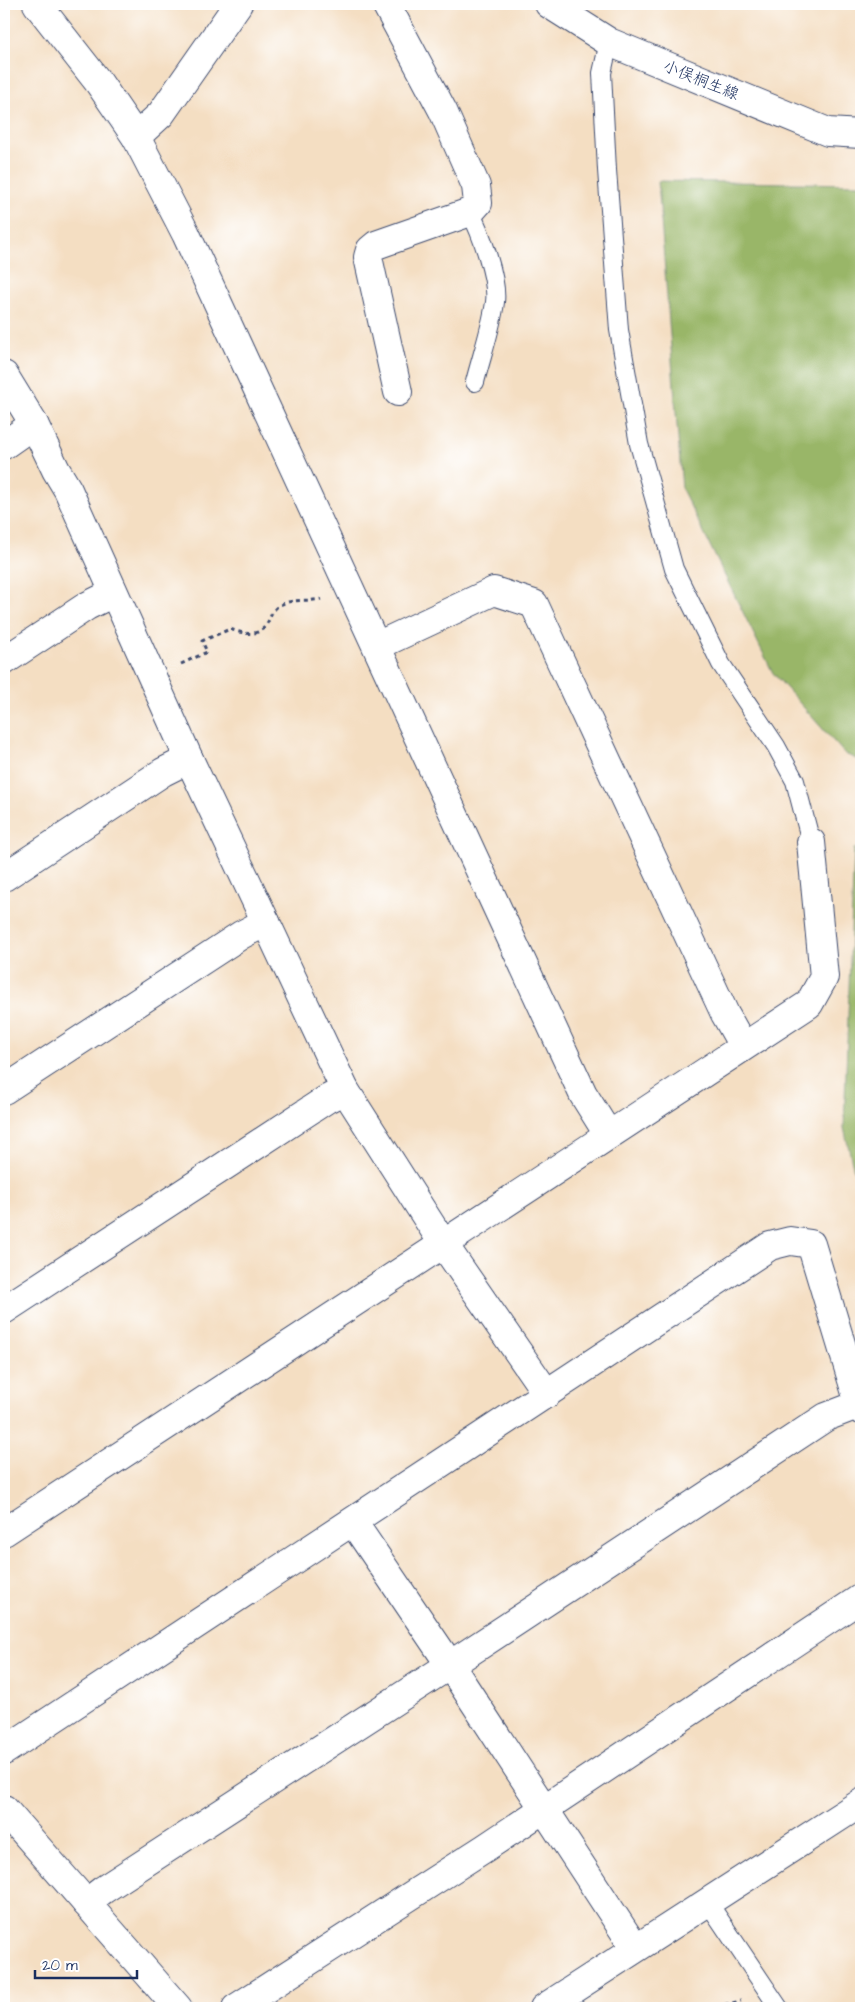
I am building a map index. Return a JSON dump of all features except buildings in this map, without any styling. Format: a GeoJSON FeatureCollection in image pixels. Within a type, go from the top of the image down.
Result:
{"type":"FeatureCollection","features":[{"type":"Feature","properties":{"kind":"street"},"geometry":{"type":"LineString","coordinates":[[38,4],[99,83],[136,137],[186,234],[584,1094],[608,1134]]}},
{"type":"Feature","properties":{"kind":"street"},"geometry":{"type":"LineString","coordinates":[[136,137],[161,114],[238,4]]}},
{"type":"Feature","properties":{"kind":"street"},"geometry":{"type":"LineString","coordinates":[[386,4],[443,111],[476,186],[478,202],[470,212],[376,245],[370,250],[368,257],[398,392]]}},
{"type":"Feature","properties":{"kind":"street","name":"小俣桐生線"},"geometry":{"type":"LineString","coordinates":[[549,4],[609,42],[828,132],[861,134]]}},
{"type":"Feature","properties":{"kind":"street"},"geometry":{"type":"LineString","coordinates":[[4,375],[34,424],[56,470],[68,490],[189,759],[345,1090],[444,1245],[547,1394]]}},
{"type":"Feature","properties":{"kind":"street"},"geometry":{"type":"LineString","coordinates":[[4,445],[34,424]]}},
{"type":"Feature","properties":{"kind":"street"},"geometry":{"type":"LineString","coordinates":[[377,646],[494,591],[534,604],[725,1014],[743,1046]]}},
{"type":"Feature","properties":{"kind":"street"},"geometry":{"type":"LineString","coordinates":[[4,661],[87,606],[113,592]]}},
{"type":"Feature","properties":{"kind":"street"},"geometry":{"type":"LineString","coordinates":[[4,877],[163,772],[189,759]]}},
{"type":"Feature","properties":{"kind":"street"},"geometry":{"type":"LineString","coordinates":[[6,1526],[444,1245],[608,1134],[809,1004],[824,977],[811,842]]}},
{"type":"Feature","properties":{"kind":"street"},"geometry":{"type":"LineString","coordinates":[[4,1090],[241,935],[266,922]]}},
{"type":"Feature","properties":{"kind":"street"},"geometry":{"type":"LineString","coordinates":[[4,1310],[327,1099],[345,1090]]}},
{"type":"Feature","properties":{"kind":"street"},"geometry":{"type":"LineString","coordinates":[[4,1752],[770,1246],[790,1241],[811,1244],[860,1407],[826,1417],[450,1665],[103,1890],[86,1903]]}},
{"type":"Feature","properties":{"kind":"street"},"geometry":{"type":"LineString","coordinates":[[353,1522],[545,1808],[635,1948]]}},
{"type":"Feature","properties":{"kind":"street"},"geometry":{"type":"LineString","coordinates":[[236,2008],[545,1808],[861,1598]]}},
{"type":"Feature","properties":{"kind":"street"},"geometry":{"type":"LineString","coordinates":[[544,2008],[861,1803]]}},
{"type":"Feature","properties":{"kind":"street"},"geometry":{"type":"LineString","coordinates":[[4,1809],[178,2008]]}},
{"type":"Feature","properties":{"kind":"lane"},"geometry":{"type":"LineString","coordinates":[[609,42],[602,73],[618,320],[640,444],[674,569],[721,664],[776,746],[795,781],[811,842]]}},
{"type":"Feature","properties":{"kind":"lane"},"geometry":{"type":"LineString","coordinates":[[470,212],[480,230],[495,287],[495,302],[475,382]]}},
{"type":"Feature","properties":{"kind":"lane"},"geometry":{"type":"LineString","coordinates":[[707,1901],[779,2008]]}},
{"type":"Feature","properties":{"kind":"path"},"geometry":{"type":"LineString","coordinates":[[180,665],[207,652],[202,641],[230,628],[247,634],[254,633],[266,626],[270,614],[276,608],[294,600],[318,600],[324,597]]}},
{"type":"Feature","properties":{"kind":"path"},"geometry":{"type":"LineString","coordinates":[[709,2008],[754,1998],[767,1991]]}},
{"type":"Feature","properties":{"kind":"path"},"geometry":{"type":"LineString","coordinates":[[4,2001],[11,2008]]}},
{"type":"Feature","properties":{"kind":"green space"},"geometry":{"type":"Polygon","coordinates":[[[658,181],[861,184],[861,761],[845,754],[773,673],[682,489],[658,181]]]}},
{"type":"Feature","properties":{"kind":"green space"},"geometry":{"type":"Polygon","coordinates":[[[861,847],[861,1201],[844,1128],[854,849],[861,847]]]}}]}
